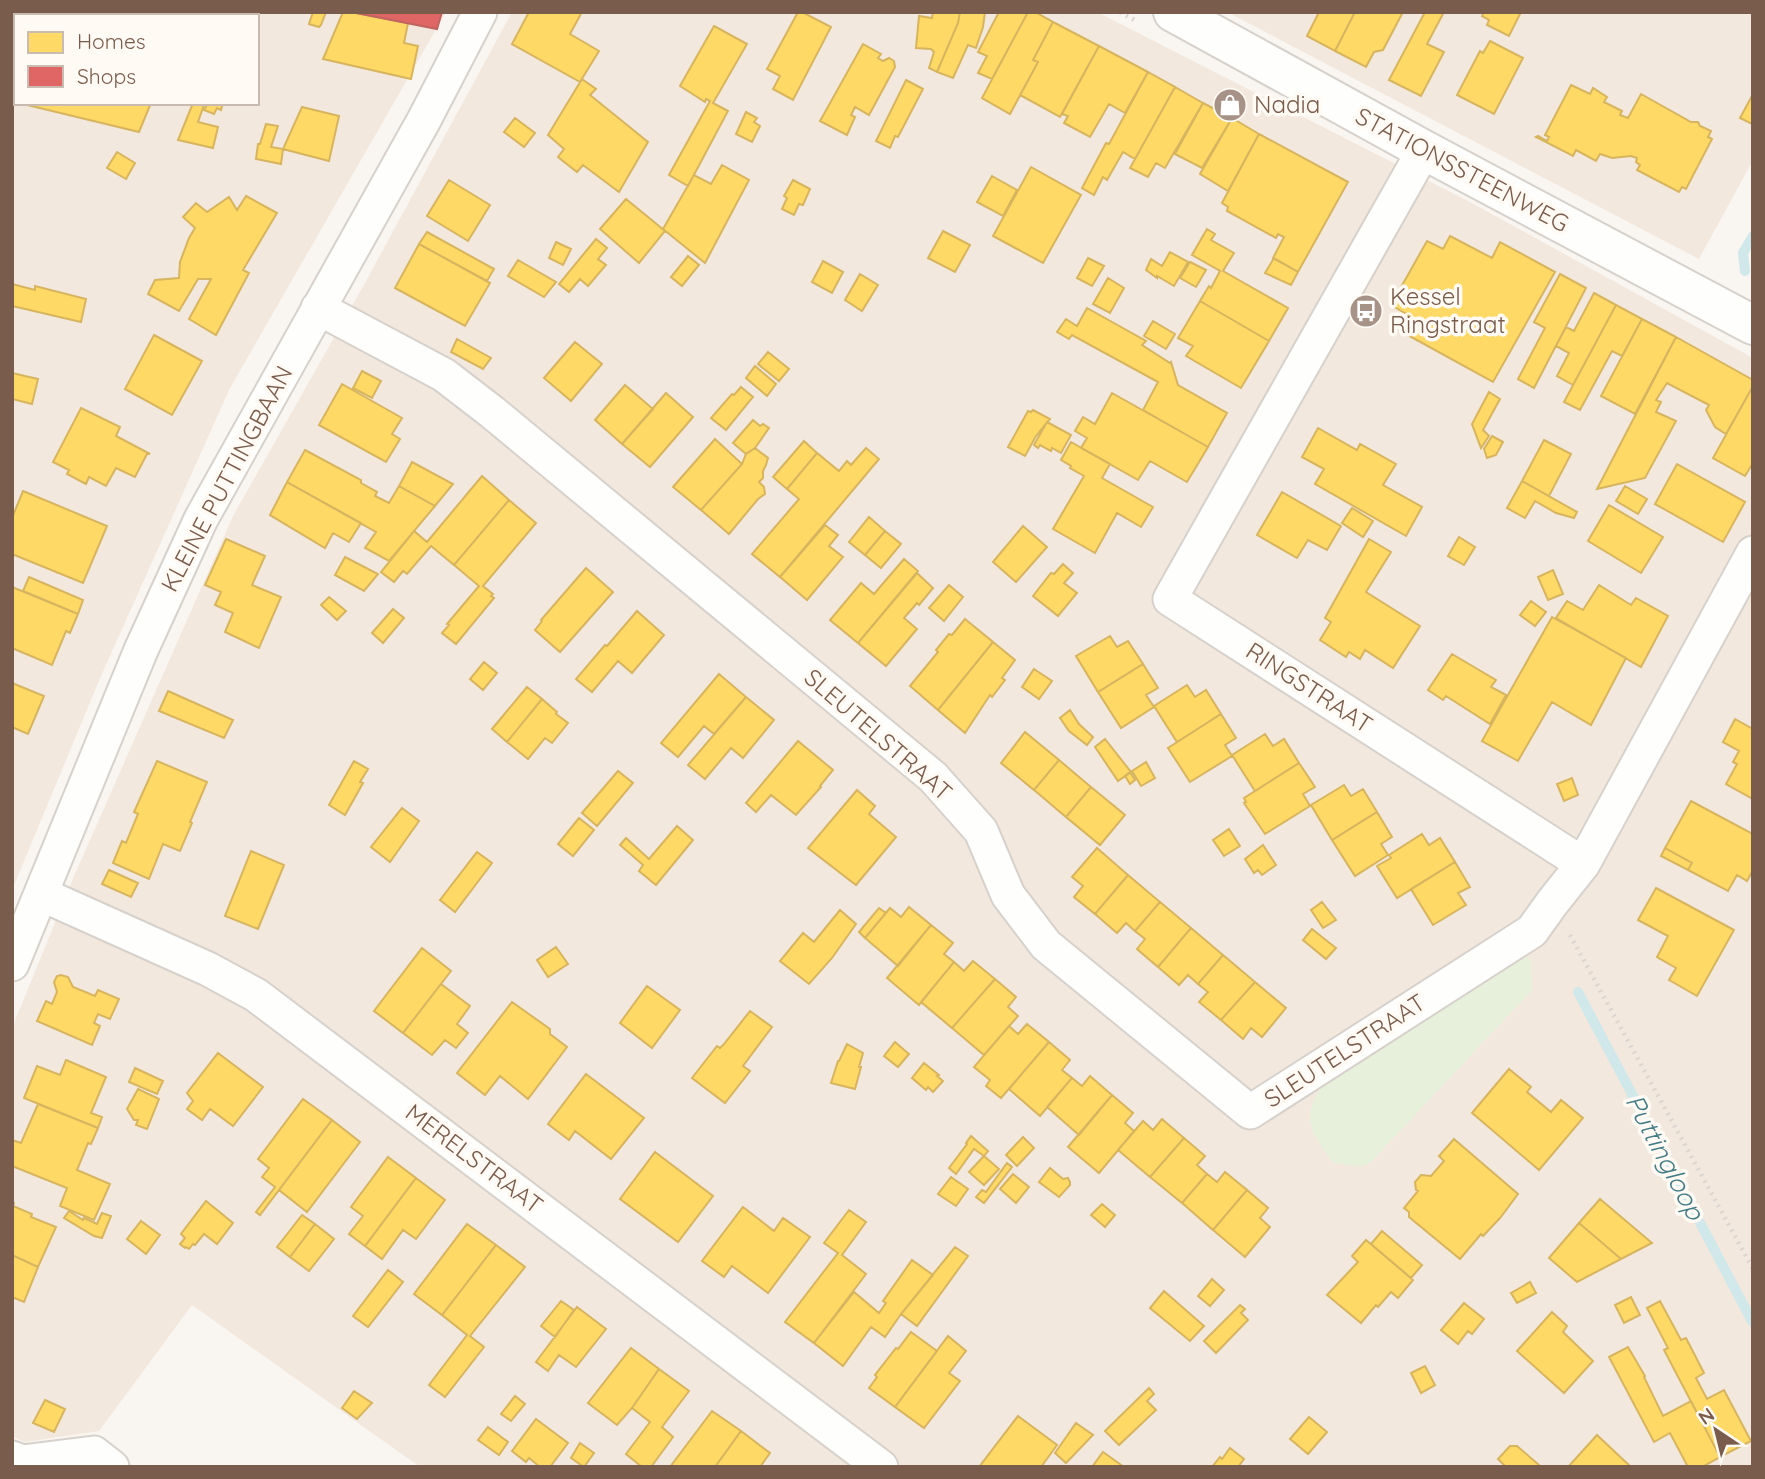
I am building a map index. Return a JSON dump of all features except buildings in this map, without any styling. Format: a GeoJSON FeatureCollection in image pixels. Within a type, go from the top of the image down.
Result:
{"type":"FeatureCollection","features":[{"type":"Feature","properties":{"kind":"street","name":"KLEINE PUTTINGBAAN"},"geometry":{"type":"LineString","coordinates":[[12,964],[141,650],[201,519],[417,132],[480,12]]}},
{"type":"Feature","properties":{"kind":"street","name":"STATIONSSTEENWEG"},"geometry":{"type":"LineString","coordinates":[[1173,12],[1424,150],[1753,325]]}},
{"type":"Feature","properties":{"kind":"street","name":"RINGSTRAAT"},"geometry":{"type":"LineString","coordinates":[[1424,150],[1170,599],[1583,864]]}},
{"type":"Feature","properties":{"kind":"street","name":"SLEUTELSTRAAT"},"geometry":{"type":"LineString","coordinates":[[318,309],[443,375],[483,404],[933,777],[981,831],[1008,895],[1046,945],[1250,1112],[1532,932],[1583,864]]}},
{"type":"Feature","properties":{"kind":"street"},"geometry":{"type":"LineString","coordinates":[[1583,864],[1753,553]]}},
{"type":"Feature","properties":{"kind":"street","name":"MERELSTRAAT"},"geometry":{"type":"LineString","coordinates":[[41,894],[208,969],[256,995],[881,1467]]}},
{"type":"Feature","properties":{"kind":"street"},"geometry":{"type":"LineString","coordinates":[[12,1458],[22,1462],[94,1453],[112,1467]]}},
{"type":"Feature","properties":{"kind":"path"},"geometry":{"type":"LineString","coordinates":[[1552,903],[1753,1269]]}},
{"type":"Feature","properties":{"kind":"shaded area"},"geometry":{"type":"Polygon","coordinates":[[[12,12],[446,12],[230,388],[101,676],[12,890],[12,12]]]}},
{"type":"Feature","properties":{"kind":"shaded area"},"geometry":{"type":"Polygon","coordinates":[[[512,12],[1097,12],[1470,202],[1753,358],[1753,1467],[420,1467],[192,1305],[99,1431],[25,1442],[12,1436],[12,1028],[75,874],[233,516],[365,283],[512,12]]]}},
{"type":"Feature","properties":{"kind":"shaded area"},"geometry":{"type":"Polygon","coordinates":[[[1227,12],[1753,12],[1753,160],[1699,259],[1227,12]]]}},
{"type":"Feature","properties":{"kind":"green space"},"geometry":{"type":"Polygon","coordinates":[[[1521,956],[1527,957],[1531,962],[1532,990],[1371,1162],[1361,1167],[1333,1163],[1315,1135],[1310,1119],[1314,1100],[1321,1088],[1521,956]]]}},
{"type":"Feature","properties":{"kind":"waterway","name":"Puttingloop"},"geometry":{"type":"LineString","coordinates":[[1745,271],[1743,253],[1753,236]]}},
{"type":"Feature","properties":{"kind":"waterway","name":"Puttingloop"},"geometry":{"type":"LineString","coordinates":[[1578,992],[1753,1323]]}},
{"type":"Feature","properties":{"kind":"place","name":"Nadia"},"geometry":{"type":"Point","coordinates":[1230,105]}},
{"type":"Feature","properties":{"kind":"place","name":"Kessel Ringstraat"},"geometry":{"type":"Point","coordinates":[1366,311]}}]}
